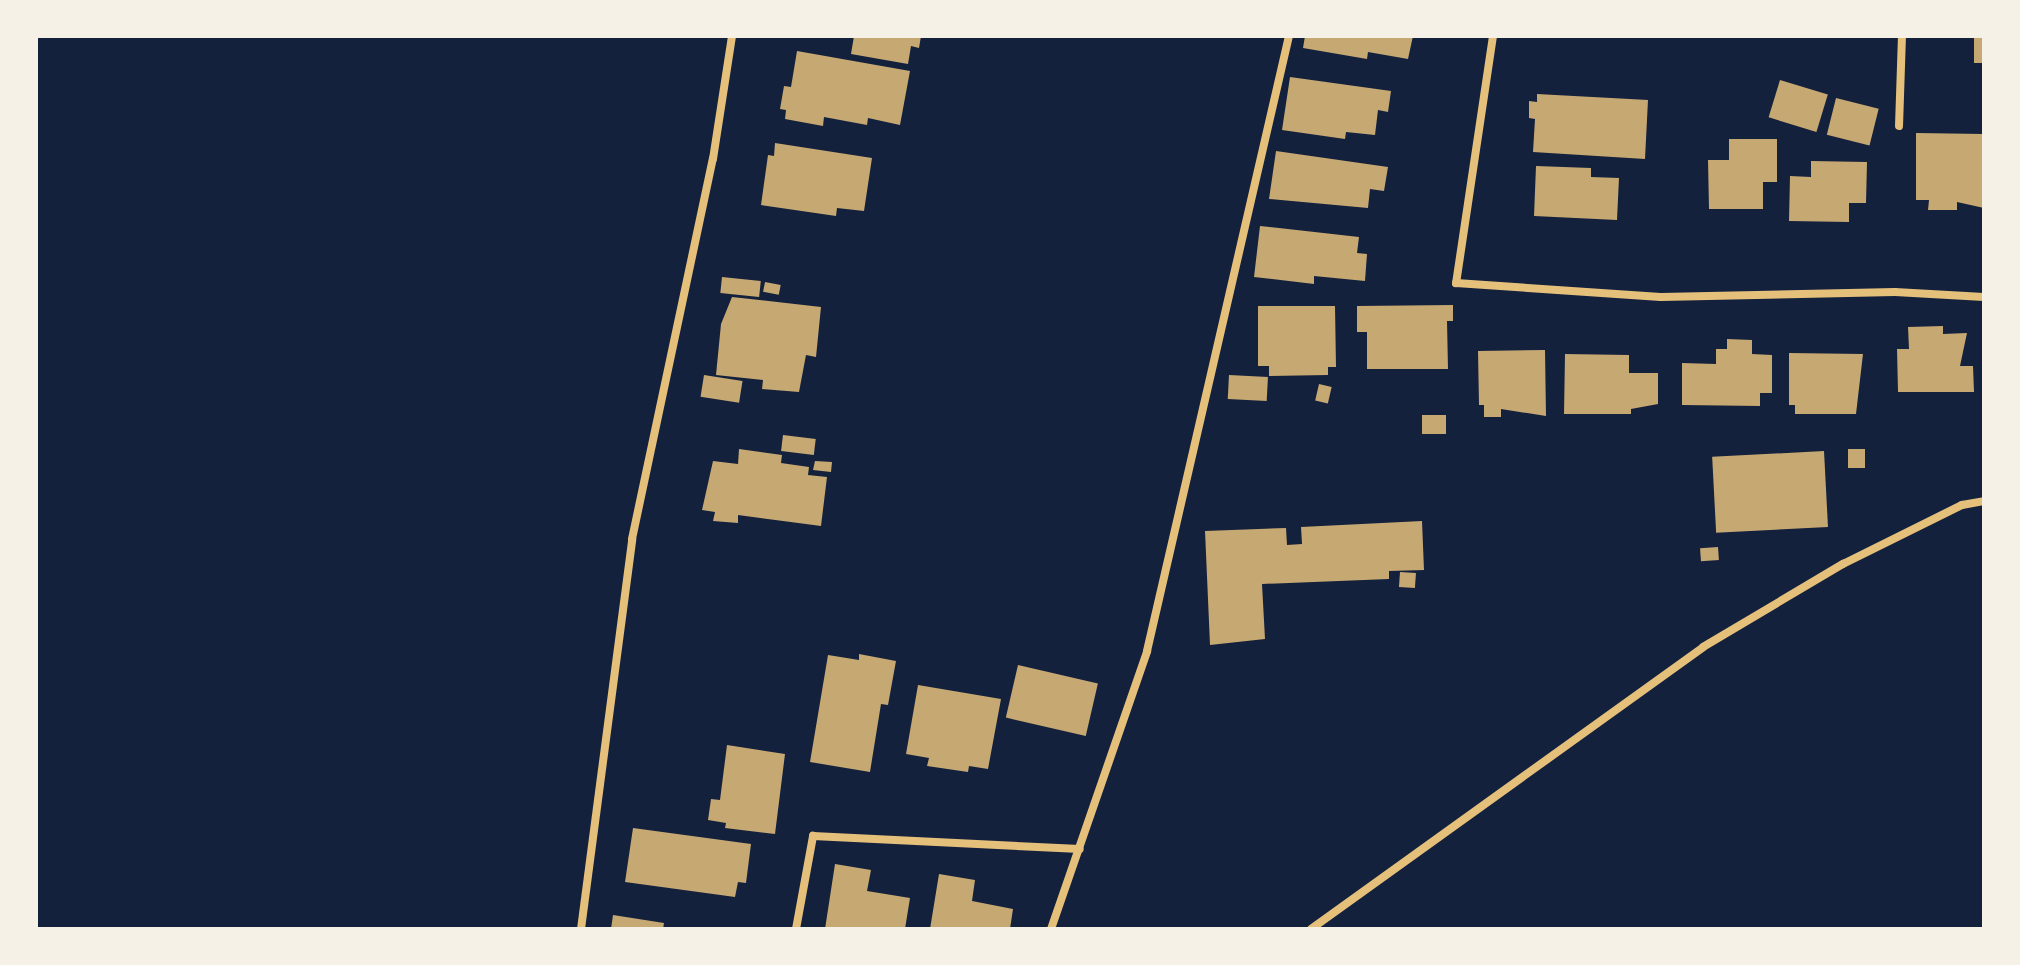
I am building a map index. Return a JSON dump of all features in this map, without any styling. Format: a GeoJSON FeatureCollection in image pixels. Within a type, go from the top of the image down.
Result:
{"type":"FeatureCollection","features":[{"type":"Feature","properties":{"kind":"street"},"geometry":{"type":"LineString","coordinates":[[581,929],[632,539],[713,159],[732,36]]}},
{"type":"Feature","properties":{"kind":"street"},"geometry":{"type":"LineString","coordinates":[[1051,929],[1147,651],[1289,36]]}},
{"type":"Feature","properties":{"kind":"street"},"geometry":{"type":"LineString","coordinates":[[1493,36],[1456,283],[1661,297],[1895,292],[1984,297]]}},
{"type":"Feature","properties":{"kind":"street"},"geometry":{"type":"LineString","coordinates":[[1899,126],[1902,36]]}},
{"type":"Feature","properties":{"kind":"street"},"geometry":{"type":"LineString","coordinates":[[1311,929],[1703,647],[1843,564],[1962,505],[1984,501]]}},
{"type":"Feature","properties":{"kind":"street"},"geometry":{"type":"LineString","coordinates":[[796,929],[813,836],[1080,849]]}},
{"type":"Feature","properties":{"kind":"building"},"geometry":{"type":"Polygon","coordinates":[[[854,36],[921,36],[919,48],[911,46],[908,64],[851,54],[854,36]]]}},
{"type":"Feature","properties":{"kind":"building"},"geometry":{"type":"Polygon","coordinates":[[[1305,36],[1413,36],[1408,59],[1368,52],[1367,59],[1303,48],[1305,36]]]}},
{"type":"Feature","properties":{"kind":"building"},"geometry":{"type":"Polygon","coordinates":[[[1974,36],[1984,36],[1984,63],[1974,63],[1974,36]]]}},
{"type":"Feature","properties":{"kind":"building"},"geometry":{"type":"Polygon","coordinates":[[[797,51],[910,71],[900,125],[868,118],[867,125],[824,117],[823,126],[785,119],[786,110],[780,109],[784,86],[791,87],[797,51]]]}},
{"type":"Feature","properties":{"kind":"building"},"geometry":{"type":"Polygon","coordinates":[[[1290,77],[1391,91],[1388,112],[1378,110],[1375,135],[1346,132],[1345,139],[1282,130],[1290,77]]]}},
{"type":"Feature","properties":{"kind":"building"},"geometry":{"type":"Polygon","coordinates":[[[1780,80],[1828,95],[1816,132],[1769,117],[1780,80]]]}},
{"type":"Feature","properties":{"kind":"building"},"geometry":{"type":"Polygon","coordinates":[[[1537,94],[1648,100],[1645,159],[1533,152],[1535,119],[1529,118],[1529,101],[1537,102],[1537,94]]]}},
{"type":"Feature","properties":{"kind":"building"},"geometry":{"type":"Polygon","coordinates":[[[1836,98],[1879,109],[1869,146],[1827,135],[1836,98]]]}},
{"type":"Feature","properties":{"kind":"building"},"geometry":{"type":"Polygon","coordinates":[[[1916,133],[1984,134],[1984,208],[1957,202],[1957,210],[1928,210],[1929,200],[1916,200],[1916,133]]]}},
{"type":"Feature","properties":{"kind":"building"},"geometry":{"type":"Polygon","coordinates":[[[1729,139],[1777,139],[1777,182],[1763,182],[1763,209],[1709,209],[1708,160],[1729,160],[1729,139]]]}},
{"type":"Feature","properties":{"kind":"building"},"geometry":{"type":"Polygon","coordinates":[[[775,143],[872,158],[864,211],[837,208],[836,216],[761,205],[768,155],[774,156],[775,143]]]}},
{"type":"Feature","properties":{"kind":"building"},"geometry":{"type":"Polygon","coordinates":[[[1276,151],[1388,167],[1384,191],[1370,189],[1368,208],[1269,199],[1276,151]]]}},
{"type":"Feature","properties":{"kind":"building"},"geometry":{"type":"Polygon","coordinates":[[[1811,161],[1867,162],[1866,203],[1849,203],[1849,222],[1789,221],[1790,176],[1811,177],[1811,161]]]}},
{"type":"Feature","properties":{"kind":"building"},"geometry":{"type":"Polygon","coordinates":[[[1536,166],[1591,168],[1591,177],[1619,178],[1617,220],[1534,216],[1536,166]]]}},
{"type":"Feature","properties":{"kind":"building"},"geometry":{"type":"Polygon","coordinates":[[[1260,226],[1359,237],[1357,253],[1367,254],[1365,281],[1314,276],[1314,284],[1254,277],[1260,226]]]}},
{"type":"Feature","properties":{"kind":"building"},"geometry":{"type":"Polygon","coordinates":[[[722,277],[761,281],[759,297],[720,293],[722,277]]]}},
{"type":"Feature","properties":{"kind":"building"},"geometry":{"type":"Polygon","coordinates":[[[765,282],[781,285],[779,295],[763,292],[765,282]]]}},
{"type":"Feature","properties":{"kind":"building"},"geometry":{"type":"Polygon","coordinates":[[[732,297],[821,307],[816,357],[806,355],[799,392],[762,389],[763,380],[716,375],[721,324],[732,297]]]}},
{"type":"Feature","properties":{"kind":"building"},"geometry":{"type":"Polygon","coordinates":[[[1453,305],[1453,321],[1447,321],[1448,369],[1367,369],[1367,332],[1357,332],[1357,306],[1453,305]]]}},
{"type":"Feature","properties":{"kind":"building"},"geometry":{"type":"Polygon","coordinates":[[[1258,306],[1335,306],[1336,367],[1328,367],[1328,375],[1269,376],[1269,366],[1258,366],[1258,306]]]}},
{"type":"Feature","properties":{"kind":"building"},"geometry":{"type":"Polygon","coordinates":[[[1943,326],[1943,334],[1967,333],[1960,366],[1973,366],[1974,392],[1898,392],[1897,349],[1909,349],[1908,327],[1943,326]]]}},
{"type":"Feature","properties":{"kind":"building"},"geometry":{"type":"Polygon","coordinates":[[[1727,339],[1752,340],[1752,354],[1772,355],[1772,393],[1760,393],[1760,406],[1682,405],[1682,363],[1716,364],[1716,349],[1727,349],[1727,339]]]}},
{"type":"Feature","properties":{"kind":"building"},"geometry":{"type":"Polygon","coordinates":[[[1545,350],[1546,416],[1501,409],[1501,417],[1484,417],[1484,405],[1479,405],[1478,351],[1545,350]]]}},
{"type":"Feature","properties":{"kind":"building"},"geometry":{"type":"Polygon","coordinates":[[[1789,353],[1863,354],[1856,414],[1795,414],[1795,405],[1789,405],[1789,353]]]}},
{"type":"Feature","properties":{"kind":"building"},"geometry":{"type":"Polygon","coordinates":[[[1565,354],[1629,355],[1629,373],[1658,373],[1658,404],[1631,409],[1631,414],[1564,414],[1565,354]]]}},
{"type":"Feature","properties":{"kind":"building"},"geometry":{"type":"Polygon","coordinates":[[[704,375],[743,381],[739,403],[701,397],[704,375]]]}},
{"type":"Feature","properties":{"kind":"building"},"geometry":{"type":"Polygon","coordinates":[[[1229,375],[1268,377],[1267,401],[1228,399],[1229,375]]]}},
{"type":"Feature","properties":{"kind":"building"},"geometry":{"type":"Polygon","coordinates":[[[1319,384],[1332,387],[1328,403],[1315,401],[1319,384]]]}},
{"type":"Feature","properties":{"kind":"building"},"geometry":{"type":"Polygon","coordinates":[[[1422,415],[1446,415],[1446,434],[1422,434],[1422,415]]]}},
{"type":"Feature","properties":{"kind":"building"},"geometry":{"type":"Polygon","coordinates":[[[783,435],[816,439],[814,455],[781,451],[783,435]]]}},
{"type":"Feature","properties":{"kind":"building"},"geometry":{"type":"Polygon","coordinates":[[[739,449],[782,455],[781,463],[809,467],[808,475],[827,477],[821,526],[738,515],[738,523],[713,521],[715,512],[702,510],[713,461],[738,464],[739,449]]]}},
{"type":"Feature","properties":{"kind":"building"},"geometry":{"type":"Polygon","coordinates":[[[1848,449],[1865,449],[1865,468],[1848,468],[1848,449]]]}},
{"type":"Feature","properties":{"kind":"building"},"geometry":{"type":"Polygon","coordinates":[[[1824,451],[1828,527],[1716,533],[1712,457],[1824,451]]]}},
{"type":"Feature","properties":{"kind":"building"},"geometry":{"type":"Polygon","coordinates":[[[815,461],[832,462],[831,472],[813,470],[815,461]]]}},
{"type":"Feature","properties":{"kind":"building"},"geometry":{"type":"Polygon","coordinates":[[[1422,521],[1424,570],[1389,571],[1389,579],[1262,584],[1265,639],[1210,645],[1205,531],[1286,528],[1287,545],[1302,544],[1301,527],[1422,521]]]}},
{"type":"Feature","properties":{"kind":"building"},"geometry":{"type":"Polygon","coordinates":[[[1718,547],[1719,560],[1701,561],[1700,548],[1718,547]]]}},
{"type":"Feature","properties":{"kind":"building"},"geometry":{"type":"Polygon","coordinates":[[[1400,572],[1416,573],[1415,588],[1399,587],[1400,572]]]}},
{"type":"Feature","properties":{"kind":"building"},"geometry":{"type":"Polygon","coordinates":[[[859,654],[896,661],[888,705],[881,704],[870,772],[810,762],[828,655],[859,660],[859,654]]]}},
{"type":"Feature","properties":{"kind":"building"},"geometry":{"type":"Polygon","coordinates":[[[1018,665],[1098,683],[1086,736],[1006,718],[1018,665]]]}},
{"type":"Feature","properties":{"kind":"building"},"geometry":{"type":"Polygon","coordinates":[[[918,685],[1001,699],[988,769],[969,766],[968,772],[927,766],[929,758],[906,754],[918,685]]]}},
{"type":"Feature","properties":{"kind":"building"},"geometry":{"type":"Polygon","coordinates":[[[727,745],[785,754],[775,834],[725,828],[726,823],[708,820],[711,799],[720,800],[727,745]]]}},
{"type":"Feature","properties":{"kind":"building"},"geometry":{"type":"Polygon","coordinates":[[[633,828],[751,844],[746,883],[738,882],[735,897],[625,882],[633,828]]]}},
{"type":"Feature","properties":{"kind":"building"},"geometry":{"type":"Polygon","coordinates":[[[835,864],[871,870],[867,891],[910,898],[905,929],[825,929],[835,864]]]}},
{"type":"Feature","properties":{"kind":"building"},"geometry":{"type":"Polygon","coordinates":[[[939,874],[975,880],[972,901],[1013,909],[1010,929],[930,929],[939,874]]]}},
{"type":"Feature","properties":{"kind":"building"},"geometry":{"type":"Polygon","coordinates":[[[613,915],[664,923],[663,929],[611,929],[613,915]]]}}]}
